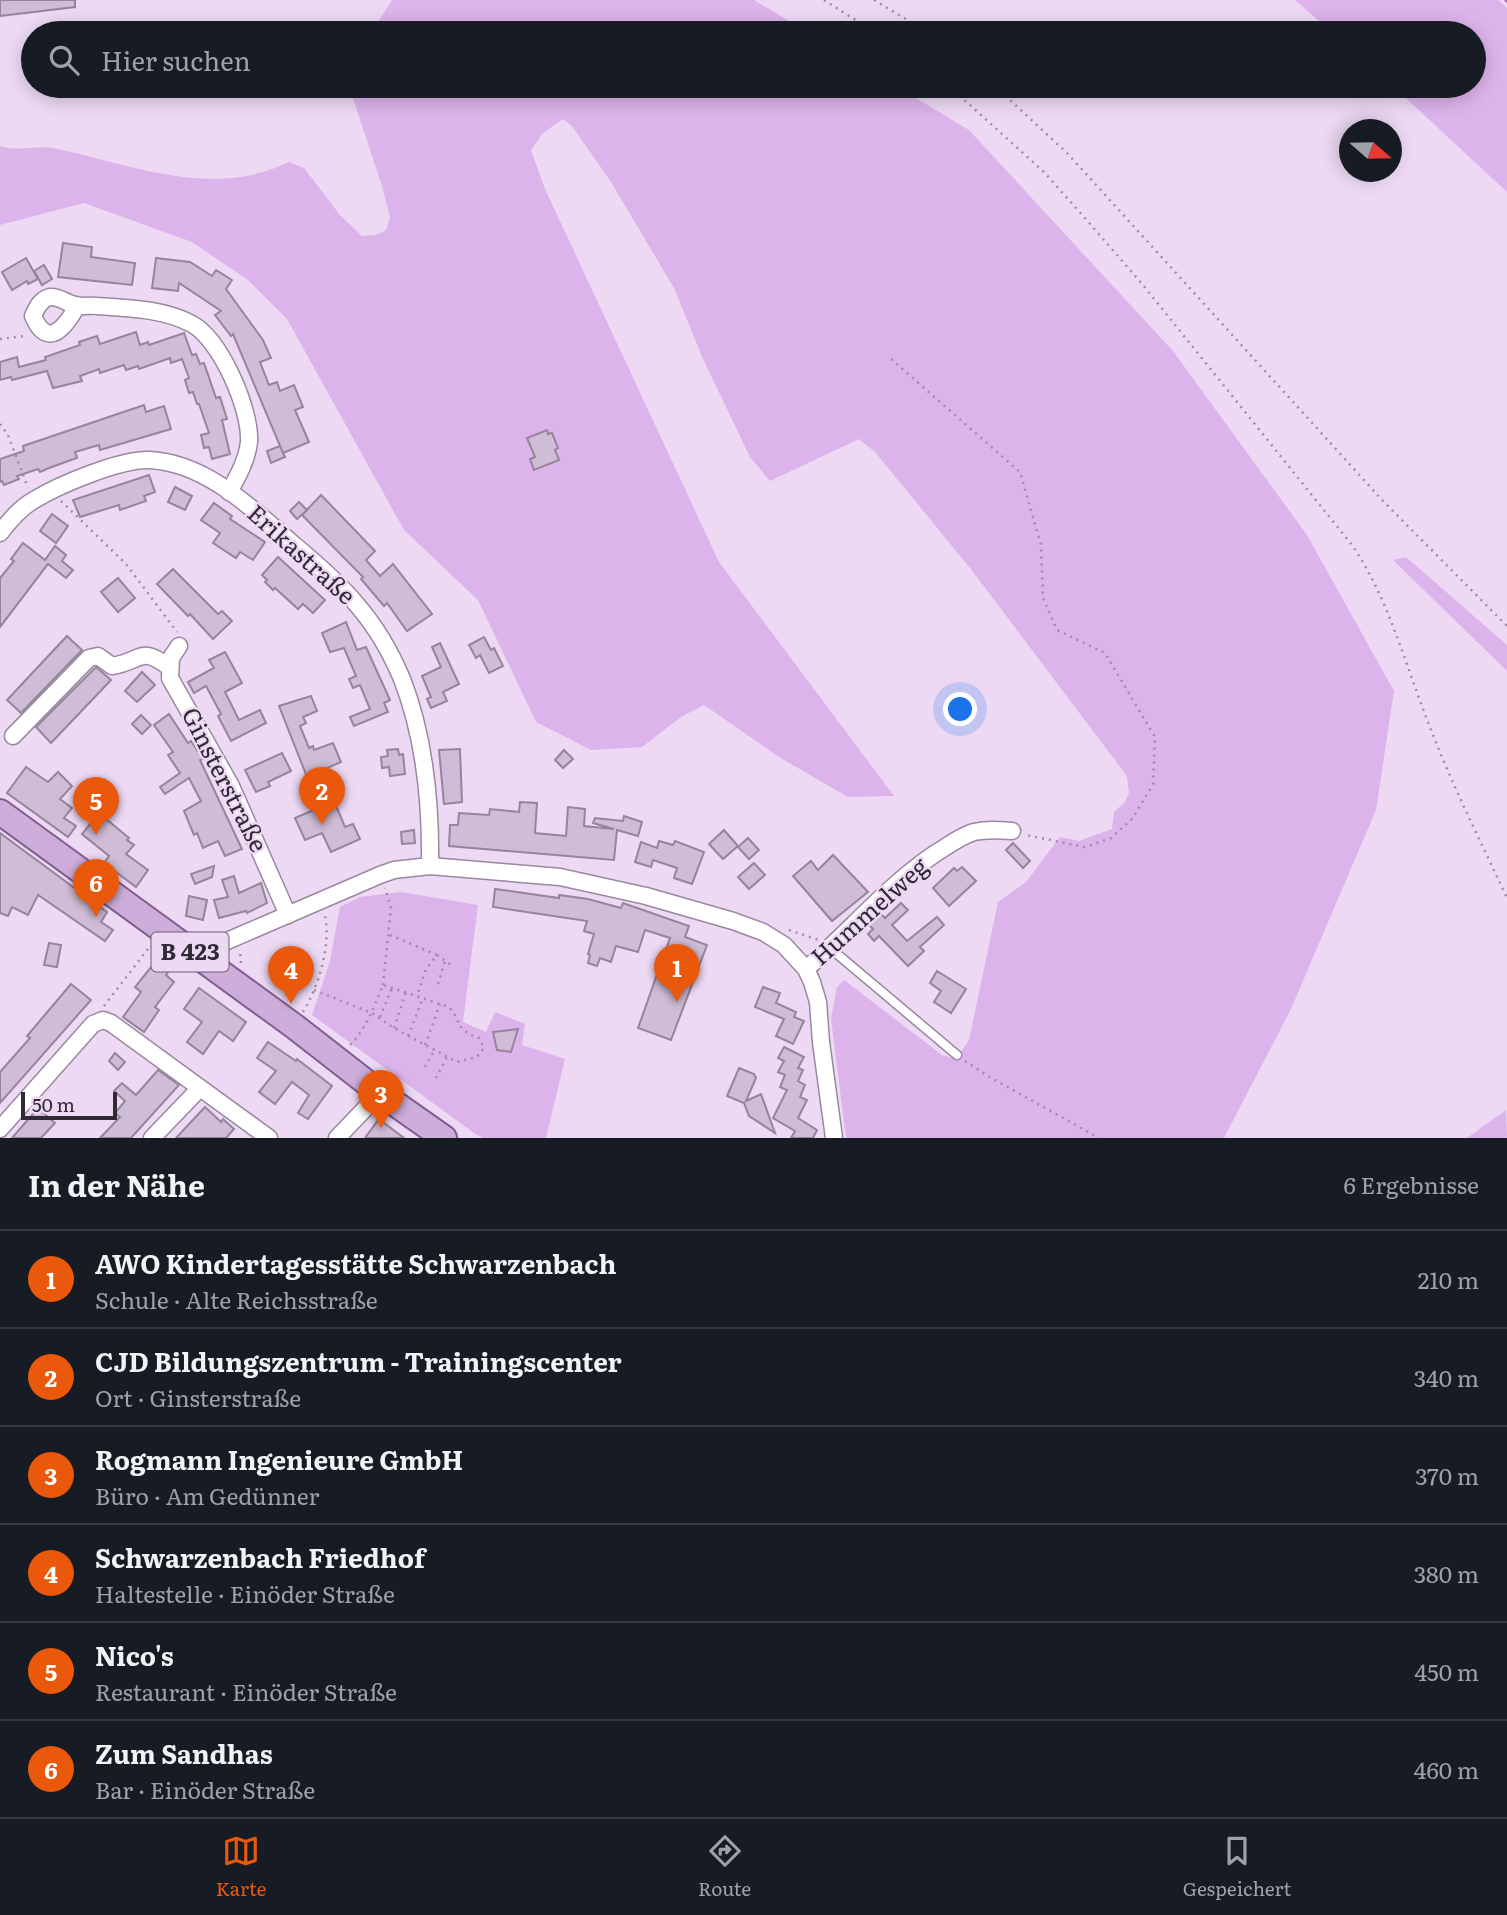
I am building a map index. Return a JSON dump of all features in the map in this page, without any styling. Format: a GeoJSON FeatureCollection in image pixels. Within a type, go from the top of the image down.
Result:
{"type":"FeatureCollection","features":[{"type":"Feature","properties":{"kind":"main road","name":"B 423"},"geometry":{"type":"LineString","coordinates":[[0,812],[444,1138]]}},
{"type":"Feature","properties":{"kind":"street"},"geometry":{"type":"LineString","coordinates":[[77,306],[64,328],[56,332],[46,332],[38,326],[33,316],[38,304],[49,297],[77,306],[120,307],[154,312],[193,325],[208,337],[222,359],[247,419],[249,441],[245,461],[229,492]]}},
{"type":"Feature","properties":{"kind":"street","name":"Erikastraße"},"geometry":{"type":"LineString","coordinates":[[0,533],[15,514],[33,500],[121,464],[147,460],[170,464],[199,474],[229,492],[326,571],[358,606],[382,639],[401,677],[416,720],[428,791],[430,866]]}},
{"type":"Feature","properties":{"kind":"street"},"geometry":{"type":"LineString","coordinates":[[13,736],[89,658],[98,656],[113,666],[153,655],[169,667],[179,646]]}},
{"type":"Feature","properties":{"kind":"street","name":"Ginsterstraße"},"geometry":{"type":"LineString","coordinates":[[169,667],[170,678],[231,786],[288,915]]}},
{"type":"Feature","properties":{"kind":"street","name":"Hummelweg"},"geometry":{"type":"LineString","coordinates":[[806,969],[884,893],[918,865],[953,842],[973,833],[1012,831]]}},
{"type":"Feature","properties":{"kind":"street"},"geometry":{"type":"LineString","coordinates":[[202,961],[217,946],[380,875],[394,870],[430,866],[560,877],[600,884],[733,921],[763,932],[784,945],[806,969],[818,1002],[834,1138]]}},
{"type":"Feature","properties":{"kind":"street"},"geometry":{"type":"LineString","coordinates":[[0,1129],[93,1024],[103,1020],[111,1023],[270,1138]]}},
{"type":"Feature","properties":{"kind":"street"},"geometry":{"type":"LineString","coordinates":[[152,1138],[200,1088]]}},
{"type":"Feature","properties":{"kind":"street"},"geometry":{"type":"LineString","coordinates":[[337,1138],[380,1093]]}},
{"type":"Feature","properties":{"kind":"lane"},"geometry":{"type":"LineString","coordinates":[[830,948],[957,1055]]}},
{"type":"Feature","properties":{"kind":"path"},"geometry":{"type":"LineString","coordinates":[[824,0],[857,21]]}},
{"type":"Feature","properties":{"kind":"path"},"geometry":{"type":"LineString","coordinates":[[874,0],[909,21]]}},
{"type":"Feature","properties":{"kind":"path"},"geometry":{"type":"LineString","coordinates":[[962,98],[1045,173],[1091,225],[1143,285],[1358,554],[1392,621],[1430,729],[1507,898]]}},
{"type":"Feature","properties":{"kind":"path"},"geometry":{"type":"LineString","coordinates":[[1008,98],[1068,154],[1382,501],[1507,626]]}},
{"type":"Feature","properties":{"kind":"path"},"geometry":{"type":"LineString","coordinates":[[0,339],[24,336],[38,326]]}},
{"type":"Feature","properties":{"kind":"path"},"geometry":{"type":"LineString","coordinates":[[891,359],[1020,472],[1041,545],[1042,598],[1057,630],[1105,653],[1155,737],[1153,783],[1133,818],[1111,838],[1086,847],[1050,842],[1012,831]]}},
{"type":"Feature","properties":{"kind":"path"},"geometry":{"type":"LineString","coordinates":[[0,424],[8,435],[33,500]]}},
{"type":"Feature","properties":{"kind":"path"},"geometry":{"type":"LineString","coordinates":[[51,491],[126,564],[176,628],[179,646]]}},
{"type":"Feature","properties":{"kind":"path"},"geometry":{"type":"LineString","coordinates":[[335,1059],[358,1037],[372,1013],[383,985],[391,908],[380,875]]}},
{"type":"Feature","properties":{"kind":"path"},"geometry":{"type":"LineString","coordinates":[[294,1026],[310,1001],[326,943],[327,923],[323,901]]}},
{"type":"Feature","properties":{"kind":"path"},"geometry":{"type":"LineString","coordinates":[[763,932],[777,926],[821,941],[830,948]]}},
{"type":"Feature","properties":{"kind":"path"},"geometry":{"type":"LineString","coordinates":[[103,1020],[103,1006],[161,931]]}},
{"type":"Feature","properties":{"kind":"path"},"geometry":{"type":"LineString","coordinates":[[240,935],[246,945],[240,956],[241,962]]}},
{"type":"Feature","properties":{"kind":"path"},"geometry":{"type":"LineString","coordinates":[[389,935],[438,955],[451,965]]}},
{"type":"Feature","properties":{"kind":"path"},"geometry":{"type":"LineString","coordinates":[[417,996],[426,969],[438,955]]}},
{"type":"Feature","properties":{"kind":"path"},"geometry":{"type":"LineString","coordinates":[[438,984],[446,961]]}},
{"type":"Feature","properties":{"kind":"path"},"geometry":{"type":"LineString","coordinates":[[314,990],[372,1013],[457,1062],[477,1056],[484,1048],[479,1038],[463,1032],[458,1027],[455,1015],[449,1007],[383,985]]}},
{"type":"Feature","properties":{"kind":"path"},"geometry":{"type":"LineString","coordinates":[[380,1018],[392,988]]}},
{"type":"Feature","properties":{"kind":"path"},"geometry":{"type":"LineString","coordinates":[[394,1028],[407,992]]}},
{"type":"Feature","properties":{"kind":"path"},"geometry":{"type":"LineString","coordinates":[[408,1036],[423,998]]}},
{"type":"Feature","properties":{"kind":"path"},"geometry":{"type":"LineString","coordinates":[[425,1045],[440,1004]]}},
{"type":"Feature","properties":{"kind":"path"},"geometry":{"type":"LineString","coordinates":[[425,1067],[434,1051]]}},
{"type":"Feature","properties":{"kind":"path"},"geometry":{"type":"LineString","coordinates":[[957,1055],[988,1076],[1099,1138]]}},
{"type":"Feature","properties":{"kind":"path"},"geometry":{"type":"LineString","coordinates":[[436,1078],[447,1057]]}},
{"type":"Feature","properties":{"kind":"shaded area"},"geometry":{"type":"Polygon","coordinates":[[[392,0],[754,0],[789,21],[379,21],[392,0]]]}},
{"type":"Feature","properties":{"kind":"shaded area"},"geometry":{"type":"Polygon","coordinates":[[[1295,0],[1498,0],[1507,8],[1507,192],[1406,98],[1486,98],[1486,21],[1319,21],[1295,0]]]}},
{"type":"Feature","properties":{"kind":"shaded area"},"geometry":{"type":"Polygon","coordinates":[[[353,98],[916,98],[969,130],[1173,351],[1307,535],[1394,691],[1376,810],[1291,1009],[1224,1138],[846,1138],[831,1019],[837,987],[844,980],[942,1055],[956,1059],[969,1040],[998,902],[1026,882],[1060,837],[1079,841],[1112,829],[1114,812],[1125,802],[1129,793],[1127,776],[970,568],[875,452],[859,439],[770,481],[750,457],[703,359],[674,288],[611,182],[572,126],[563,119],[543,133],[531,150],[545,189],[719,562],[894,796],[848,797],[779,757],[704,705],[681,717],[642,747],[591,750],[536,722],[478,600],[404,530],[287,319],[248,280],[192,242],[84,203],[0,225],[0,146],[53,148],[141,169],[200,178],[230,178],[260,173],[289,162],[304,168],[340,215],[362,236],[376,235],[386,230],[390,217],[353,98]]]}},
{"type":"Feature","properties":{"kind":"shaded area"},"geometry":{"type":"Polygon","coordinates":[[[1406,557],[1507,645],[1507,671],[1393,560],[1406,557]]]}},
{"type":"Feature","properties":{"kind":"shaded area"},"geometry":{"type":"Polygon","coordinates":[[[401,892],[478,905],[463,1022],[486,1032],[495,1012],[525,1024],[522,1045],[565,1059],[546,1138],[483,1138],[312,1015],[330,961],[340,907],[360,897],[401,892]]]}},
{"type":"Feature","properties":{"kind":"shaded area"},"geometry":{"type":"Polygon","coordinates":[[[1506,1110],[1507,1138],[1467,1138],[1506,1110]]]}},
{"type":"Feature","properties":{"kind":"building"},"geometry":{"type":"Polygon","coordinates":[[[0,0],[75,0],[75,7],[0,16],[0,0]]]}},
{"type":"Feature","properties":{"kind":"building"},"geometry":{"type":"Polygon","coordinates":[[[63,243],[92,247],[91,257],[135,263],[132,285],[58,277],[63,243]]]}},
{"type":"Feature","properties":{"kind":"building"},"geometry":{"type":"Polygon","coordinates":[[[26,258],[38,279],[28,284],[27,281],[12,290],[2,272],[26,258]]]}},
{"type":"Feature","properties":{"kind":"building"},"geometry":{"type":"Polygon","coordinates":[[[156,258],[190,262],[212,276],[216,270],[232,280],[226,289],[263,340],[271,358],[260,362],[269,385],[277,382],[280,391],[294,385],[303,407],[295,410],[309,442],[283,453],[233,334],[231,336],[215,315],[221,311],[179,283],[178,291],[152,288],[156,258]]]}},
{"type":"Feature","properties":{"kind":"building"},"geometry":{"type":"Polygon","coordinates":[[[44,265],[52,279],[42,285],[34,271],[44,265]]]}},
{"type":"Feature","properties":{"kind":"building"},"geometry":{"type":"Polygon","coordinates":[[[136,332],[140,345],[148,342],[149,345],[184,333],[192,355],[196,354],[200,364],[204,363],[216,398],[220,397],[227,419],[222,420],[230,454],[212,459],[209,447],[204,448],[201,435],[209,433],[193,392],[189,393],[185,380],[189,378],[182,359],[171,363],[170,358],[139,369],[138,366],[126,370],[124,365],[100,373],[99,369],[80,376],[82,381],[53,388],[47,371],[12,380],[11,377],[0,380],[0,362],[17,357],[19,367],[46,360],[45,357],[97,336],[100,344],[136,332]]]}},
{"type":"Feature","properties":{"kind":"building"},"geometry":{"type":"Polygon","coordinates":[[[144,405],[146,412],[164,406],[171,429],[100,450],[99,445],[75,452],[77,458],[40,472],[38,469],[17,476],[19,479],[4,485],[0,482],[0,459],[24,451],[23,446],[144,405]]]}},
{"type":"Feature","properties":{"kind":"building"},"geometry":{"type":"Polygon","coordinates":[[[547,430],[548,434],[552,433],[558,448],[555,450],[559,460],[534,470],[530,459],[535,457],[527,438],[547,430]]]}},
{"type":"Feature","properties":{"kind":"building"},"geometry":{"type":"Polygon","coordinates":[[[280,446],[285,457],[271,463],[267,451],[280,446]]]}},
{"type":"Feature","properties":{"kind":"building"},"geometry":{"type":"Polygon","coordinates":[[[149,475],[155,492],[144,496],[146,501],[120,510],[119,505],[80,517],[73,500],[149,475]]]}},
{"type":"Feature","properties":{"kind":"building"},"geometry":{"type":"Polygon","coordinates":[[[175,487],[192,496],[185,510],[168,502],[175,487]]]}},
{"type":"Feature","properties":{"kind":"building"},"geometry":{"type":"Polygon","coordinates":[[[321,495],[375,551],[366,560],[380,576],[393,564],[432,614],[407,631],[387,603],[384,606],[361,579],[363,577],[302,515],[321,495]]]}},
{"type":"Feature","properties":{"kind":"building"},"geometry":{"type":"Polygon","coordinates":[[[299,502],[307,510],[297,519],[290,511],[299,502]]]}},
{"type":"Feature","properties":{"kind":"building"},"geometry":{"type":"Polygon","coordinates":[[[214,503],[232,516],[230,519],[265,542],[253,560],[240,552],[236,558],[213,543],[220,533],[201,520],[214,503]]]}},
{"type":"Feature","properties":{"kind":"building"},"geometry":{"type":"Polygon","coordinates":[[[52,514],[68,526],[56,543],[40,531],[52,514]]]}},
{"type":"Feature","properties":{"kind":"building"},"geometry":{"type":"Polygon","coordinates":[[[23,543],[45,560],[55,546],[66,555],[62,561],[73,570],[66,578],[48,564],[0,627],[0,578],[14,561],[11,559],[23,543]]]}},
{"type":"Feature","properties":{"kind":"building"},"geometry":{"type":"Polygon","coordinates":[[[278,557],[325,600],[313,613],[303,604],[298,609],[265,582],[267,580],[262,575],[278,557]]]}},
{"type":"Feature","properties":{"kind":"building"},"geometry":{"type":"Polygon","coordinates":[[[173,569],[218,614],[222,611],[232,621],[213,639],[157,584],[173,569]]]}},
{"type":"Feature","properties":{"kind":"building"},"geometry":{"type":"Polygon","coordinates":[[[118,578],[135,598],[118,612],[101,592],[118,578]]]}},
{"type":"Feature","properties":{"kind":"building"},"geometry":{"type":"Polygon","coordinates":[[[346,622],[357,650],[366,647],[390,700],[384,703],[388,712],[354,726],[350,717],[370,709],[360,685],[353,688],[349,679],[356,676],[344,648],[330,652],[322,633],[346,622]]]}},
{"type":"Feature","properties":{"kind":"building"},"geometry":{"type":"Polygon","coordinates":[[[67,636],[82,650],[21,713],[7,700],[67,636]]]}},
{"type":"Feature","properties":{"kind":"building"},"geometry":{"type":"Polygon","coordinates":[[[484,637],[491,650],[494,648],[503,666],[489,673],[480,655],[476,658],[469,645],[484,637]]]}},
{"type":"Feature","properties":{"kind":"building"},"geometry":{"type":"Polygon","coordinates":[[[440,643],[459,684],[443,692],[447,701],[431,708],[427,699],[431,697],[422,676],[441,667],[432,647],[440,643]]]}},
{"type":"Feature","properties":{"kind":"building"},"geometry":{"type":"Polygon","coordinates":[[[225,652],[242,683],[225,692],[239,720],[260,710],[266,723],[231,741],[206,686],[194,693],[188,682],[214,668],[209,660],[225,652]]]}},
{"type":"Feature","properties":{"kind":"building"},"geometry":{"type":"Polygon","coordinates":[[[96,667],[111,680],[51,743],[36,727],[96,667]]]}},
{"type":"Feature","properties":{"kind":"building"},"geometry":{"type":"Polygon","coordinates":[[[142,672],[155,685],[137,702],[125,691],[142,672]]]}},
{"type":"Feature","properties":{"kind":"building"},"geometry":{"type":"Polygon","coordinates":[[[311,696],[317,711],[303,717],[306,723],[300,726],[309,748],[313,746],[314,750],[333,743],[341,762],[307,777],[279,706],[311,696]]]}},
{"type":"Feature","properties":{"kind":"building"},"geometry":{"type":"Polygon","coordinates":[[[169,714],[188,743],[191,741],[203,759],[200,760],[242,849],[225,856],[218,841],[203,848],[184,811],[201,801],[189,778],[165,794],[160,787],[180,773],[168,755],[173,752],[154,725],[169,714]]]}},
{"type":"Feature","properties":{"kind":"building"},"geometry":{"type":"Polygon","coordinates":[[[141,715],[151,725],[142,734],[132,724],[141,715]]]}},
{"type":"Feature","properties":{"kind":"building"},"geometry":{"type":"Polygon","coordinates":[[[398,749],[399,755],[403,754],[405,774],[390,776],[389,767],[382,768],[381,757],[388,756],[387,750],[398,749]]]}},
{"type":"Feature","properties":{"kind":"building"},"geometry":{"type":"Polygon","coordinates":[[[460,749],[462,802],[444,804],[439,750],[460,749]]]}},
{"type":"Feature","properties":{"kind":"building"},"geometry":{"type":"Polygon","coordinates":[[[564,750],[573,759],[563,768],[555,760],[564,750]]]}},
{"type":"Feature","properties":{"kind":"building"},"geometry":{"type":"Polygon","coordinates":[[[282,753],[291,771],[268,782],[270,786],[256,792],[245,770],[282,753]]]}},
{"type":"Feature","properties":{"kind":"building"},"geometry":{"type":"Polygon","coordinates":[[[26,767],[48,782],[58,772],[72,786],[60,799],[72,808],[64,818],[76,826],[68,837],[7,793],[26,767]]]}},
{"type":"Feature","properties":{"kind":"building"},"geometry":{"type":"Polygon","coordinates":[[[334,801],[345,827],[353,824],[360,839],[331,852],[322,833],[305,840],[295,818],[334,801]]]}},
{"type":"Feature","properties":{"kind":"building"},"geometry":{"type":"Polygon","coordinates":[[[520,802],[537,803],[535,833],[566,836],[568,807],[585,809],[584,826],[614,829],[593,823],[595,818],[623,821],[624,816],[642,822],[638,836],[617,830],[614,860],[449,846],[450,825],[458,825],[459,813],[489,815],[490,809],[519,812],[520,802]]]}},
{"type":"Feature","properties":{"kind":"building"},"geometry":{"type":"Polygon","coordinates":[[[99,813],[129,838],[127,840],[134,845],[126,854],[148,870],[136,887],[104,863],[109,856],[82,834],[99,813]]]}},
{"type":"Feature","properties":{"kind":"building"},"geometry":{"type":"Polygon","coordinates":[[[414,830],[415,843],[402,844],[401,832],[414,830]]]}},
{"type":"Feature","properties":{"kind":"building"},"geometry":{"type":"Polygon","coordinates":[[[724,830],[738,846],[723,859],[709,844],[724,830]]]}},
{"type":"Feature","properties":{"kind":"building"},"geometry":{"type":"Polygon","coordinates":[[[0,833],[107,912],[101,922],[113,930],[105,941],[38,895],[28,915],[12,907],[8,916],[0,913],[0,833]]]}},
{"type":"Feature","properties":{"kind":"building"},"geometry":{"type":"Polygon","coordinates":[[[748,838],[759,850],[749,859],[738,847],[748,838]]]}},
{"type":"Feature","properties":{"kind":"building"},"geometry":{"type":"Polygon","coordinates":[[[659,841],[673,845],[675,841],[704,852],[692,884],[674,878],[677,868],[653,860],[651,867],[635,862],[641,842],[657,848],[659,841]]]}},
{"type":"Feature","properties":{"kind":"building"},"geometry":{"type":"Polygon","coordinates":[[[1013,843],[1030,861],[1023,868],[1006,850],[1013,843]]]}},
{"type":"Feature","properties":{"kind":"building"},"geometry":{"type":"Polygon","coordinates":[[[833,855],[868,892],[832,921],[793,876],[811,861],[818,870],[833,855]]]}},
{"type":"Feature","properties":{"kind":"building"},"geometry":{"type":"Polygon","coordinates":[[[754,863],[765,875],[749,889],[738,877],[754,863]]]}},
{"type":"Feature","properties":{"kind":"building"},"geometry":{"type":"Polygon","coordinates":[[[214,866],[212,877],[195,884],[191,874],[214,866]]]}},
{"type":"Feature","properties":{"kind":"building"},"geometry":{"type":"Polygon","coordinates":[[[962,867],[976,881],[949,906],[933,888],[954,868],[957,871],[962,867]]]}},
{"type":"Feature","properties":{"kind":"building"},"geometry":{"type":"Polygon","coordinates":[[[234,876],[239,893],[261,883],[267,903],[247,913],[246,911],[219,918],[214,900],[228,897],[222,880],[234,876]]]}},
{"type":"Feature","properties":{"kind":"building"},"geometry":{"type":"Polygon","coordinates":[[[495,889],[559,898],[559,895],[588,899],[621,908],[623,903],[689,926],[685,937],[707,945],[671,1040],[638,1028],[670,938],[645,930],[638,952],[616,946],[611,962],[600,958],[597,966],[588,963],[594,934],[584,931],[587,921],[493,907],[495,889]]]}},
{"type":"Feature","properties":{"kind":"building"},"geometry":{"type":"Polygon","coordinates":[[[189,896],[207,900],[203,920],[186,916],[189,896]]]}},
{"type":"Feature","properties":{"kind":"building"},"geometry":{"type":"Polygon","coordinates":[[[901,903],[908,910],[892,925],[907,941],[937,917],[944,925],[920,947],[924,951],[908,966],[879,936],[874,941],[868,934],[873,929],[868,924],[880,913],[885,918],[901,903]]]}},
{"type":"Feature","properties":{"kind":"building"},"geometry":{"type":"Polygon","coordinates":[[[49,943],[61,945],[57,967],[44,965],[49,943]]]}},
{"type":"Feature","properties":{"kind":"building"},"geometry":{"type":"Polygon","coordinates":[[[156,961],[169,971],[166,975],[174,982],[155,1007],[159,1010],[144,1032],[123,1017],[141,992],[135,987],[156,961]]]}},
{"type":"Feature","properties":{"kind":"building"},"geometry":{"type":"Polygon","coordinates":[[[937,971],[966,989],[951,1013],[934,1002],[941,991],[930,983],[937,971]]]}},
{"type":"Feature","properties":{"kind":"building"},"geometry":{"type":"Polygon","coordinates":[[[71,984],[91,1000],[0,1103],[0,1072],[71,984]]]}},
{"type":"Feature","properties":{"kind":"building"},"geometry":{"type":"Polygon","coordinates":[[[763,987],[780,993],[776,1003],[796,1012],[794,1017],[804,1021],[793,1044],[776,1036],[784,1019],[755,1007],[763,987]]]}},
{"type":"Feature","properties":{"kind":"building"},"geometry":{"type":"Polygon","coordinates":[[[199,988],[246,1022],[233,1041],[219,1031],[203,1054],[187,1042],[202,1022],[184,1009],[199,988]]]}},
{"type":"Feature","properties":{"kind":"building"},"geometry":{"type":"Polygon","coordinates":[[[518,1029],[511,1052],[497,1050],[493,1032],[518,1029]]]}},
{"type":"Feature","properties":{"kind":"building"},"geometry":{"type":"Polygon","coordinates":[[[268,1042],[296,1061],[297,1059],[332,1086],[308,1119],[298,1113],[309,1095],[292,1082],[275,1104],[259,1092],[276,1071],[257,1058],[268,1042]]]}},
{"type":"Feature","properties":{"kind":"building"},"geometry":{"type":"Polygon","coordinates":[[[784,1047],[804,1057],[798,1068],[803,1070],[798,1081],[805,1085],[800,1097],[807,1100],[798,1118],[817,1130],[813,1138],[791,1138],[795,1131],[773,1118],[787,1090],[780,1087],[785,1075],[778,1072],[784,1061],[778,1058],[784,1047]]]}},
{"type":"Feature","properties":{"kind":"building"},"geometry":{"type":"Polygon","coordinates":[[[115,1053],[125,1062],[118,1070],[109,1061],[115,1053]]]}},
{"type":"Feature","properties":{"kind":"building"},"geometry":{"type":"Polygon","coordinates":[[[739,1068],[754,1074],[756,1078],[746,1101],[761,1094],[775,1133],[749,1116],[744,1103],[727,1096],[739,1068]]]}},
{"type":"Feature","properties":{"kind":"building"},"geometry":{"type":"Polygon","coordinates":[[[158,1070],[179,1085],[131,1138],[100,1138],[120,1117],[115,1113],[125,1101],[114,1091],[122,1083],[136,1095],[158,1070]]]}},
{"type":"Feature","properties":{"kind":"building"},"geometry":{"type":"Polygon","coordinates":[[[205,1107],[221,1122],[223,1119],[234,1129],[226,1138],[176,1138],[205,1107]]]}},
{"type":"Feature","properties":{"kind":"building"},"geometry":{"type":"Polygon","coordinates":[[[38,1108],[55,1123],[41,1138],[12,1138],[38,1108]]]}},
{"type":"Feature","properties":{"kind":"building"},"geometry":{"type":"Polygon","coordinates":[[[379,1119],[404,1138],[365,1138],[379,1119]]]}},
{"type":"Feature","properties":{"kind":"place","name":"CJD Bildungszentrum - Trainingscenter"},"geometry":{"type":"Point","coordinates":[322,825]}},
{"type":"Feature","properties":{"kind":"place","name":"Nico's"},"geometry":{"type":"Point","coordinates":[96,835]}},
{"type":"Feature","properties":{"kind":"place","name":"Zum Sandhas"},"geometry":{"type":"Point","coordinates":[96,917]}},
{"type":"Feature","properties":{"kind":"place","name":"AWO Kindertagesstätte Schwarzenbach"},"geometry":{"type":"Point","coordinates":[677,1002]}},
{"type":"Feature","properties":{"kind":"place","name":"Schwarzenbach Friedhof"},"geometry":{"type":"Point","coordinates":[291,1004]}},
{"type":"Feature","properties":{"kind":"place","name":"Rogmann Ingenieure GmbH"},"geometry":{"type":"Point","coordinates":[381,1128]}}]}
